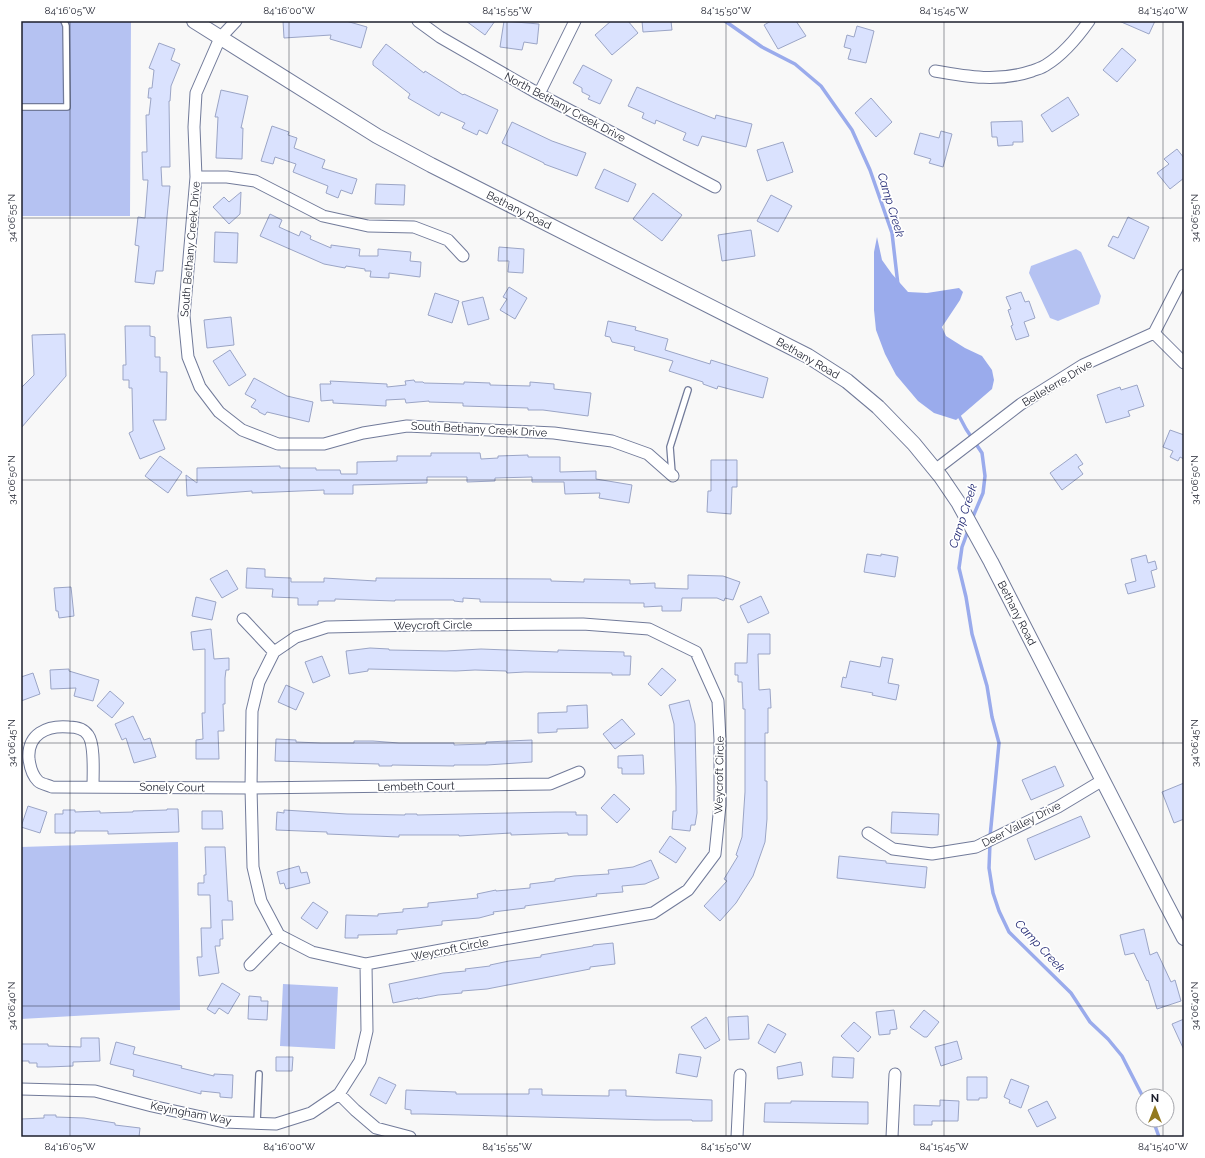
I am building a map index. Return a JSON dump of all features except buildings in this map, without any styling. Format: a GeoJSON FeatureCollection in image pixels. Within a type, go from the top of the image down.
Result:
{"type":"FeatureCollection","features":[{"type":"Feature","properties":{"kind":"street","name":"Bethany Road"},"geometry":{"type":"LineString","coordinates":[[194,21],[377,136],[431,165],[808,356],[847,381],[878,407],[914,444],[958,502],[991,562],[1184,938]]}},
{"type":"Feature","properties":{"kind":"street"},"geometry":{"type":"LineString","coordinates":[[220,38],[236,21]]}},
{"type":"Feature","properties":{"kind":"street","name":"North Bethany Creek Drive"},"geometry":{"type":"LineString","coordinates":[[418,21],[440,37],[539,94],[715,187]]}},
{"type":"Feature","properties":{"kind":"street"},"geometry":{"type":"LineString","coordinates":[[539,94],[575,21]]}},
{"type":"Feature","properties":{"kind":"street"},"geometry":{"type":"LineString","coordinates":[[935,71],[972,78],[1006,77],[1022,74],[1045,66],[1059,56],[1071,44],[1089,21]]}},
{"type":"Feature","properties":{"kind":"street","name":"South Bethany Creek Drive"},"geometry":{"type":"LineString","coordinates":[[220,38],[196,93],[194,127],[196,177],[184,316],[188,358],[200,387],[219,412],[242,430],[278,444],[324,444],[363,433],[407,426],[554,433],[612,441],[648,454],[672,476]]}},
{"type":"Feature","properties":{"kind":"street"},"geometry":{"type":"LineString","coordinates":[[196,177],[227,177],[255,181],[323,216],[368,226],[414,227],[448,240],[463,256]]}},
{"type":"Feature","properties":{"kind":"street"},"geometry":{"type":"LineString","coordinates":[[1184,275],[1154,333],[1184,363]]}},
{"type":"Feature","properties":{"kind":"street","name":"Belleterre Drive"},"geometry":{"type":"LineString","coordinates":[[935,470],[1020,404],[1083,365],[1154,333]]}},
{"type":"Feature","properties":{"kind":"street"},"geometry":{"type":"LineString","coordinates":[[243,619],[274,652]]}},
{"type":"Feature","properties":{"kind":"street","name":"Weycroft Circle"},"geometry":{"type":"LineString","coordinates":[[426,624],[583,624],[649,630],[696,652],[718,701],[720,740],[720,805],[715,854],[688,890],[653,913],[366,964],[312,952],[279,935],[261,901],[253,867],[251,788],[252,711],[259,682],[274,652],[296,637],[327,627],[426,624]]}},
{"type":"Feature","properties":{"kind":"street","name":"Sonely Court"},"geometry":{"type":"LineString","coordinates":[[93,786],[92,744],[88,735],[77,727],[60,726],[44,730],[33,738],[28,753],[30,769],[39,782],[52,787],[93,786],[251,788]]}},
{"type":"Feature","properties":{"kind":"street","name":"Lembeth Court"},"geometry":{"type":"LineString","coordinates":[[251,788],[550,784],[579,772]]}},
{"type":"Feature","properties":{"kind":"street","name":"Deer Valley Drive"},"geometry":{"type":"LineString","coordinates":[[868,833],[893,849],[932,854],[976,847],[1058,806],[1103,780]]}},
{"type":"Feature","properties":{"kind":"street"},"geometry":{"type":"LineString","coordinates":[[250,965],[279,935]]}},
{"type":"Feature","properties":{"kind":"street","name":"Keyingham Way"},"geometry":{"type":"LineString","coordinates":[[21,1089],[95,1091],[152,1106],[224,1122],[276,1124],[311,1113],[339,1094],[360,1061],[367,1032],[366,964]]}},
{"type":"Feature","properties":{"kind":"street"},"geometry":{"type":"LineString","coordinates":[[892,1137],[895,1074]]}},
{"type":"Feature","properties":{"kind":"street"},"geometry":{"type":"LineString","coordinates":[[737,1137],[740,1075]]}},
{"type":"Feature","properties":{"kind":"street"},"geometry":{"type":"LineString","coordinates":[[339,1094],[376,1128],[410,1137]]}},
{"type":"Feature","properties":{"kind":"lane"},"geometry":{"type":"LineString","coordinates":[[21,107],[67,107],[66,26],[64,21]]}},
{"type":"Feature","properties":{"kind":"lane"},"geometry":{"type":"LineString","coordinates":[[672,476],[670,447],[688,390]]}},
{"type":"Feature","properties":{"kind":"lane"},"geometry":{"type":"LineString","coordinates":[[257,1123],[259,1074]]}},
{"type":"Feature","properties":{"kind":"shaded area"},"geometry":{"type":"Polygon","coordinates":[[[21,21],[131,21],[130,216],[21,216],[21,21]]]}},
{"type":"Feature","properties":{"kind":"shaded area"},"geometry":{"type":"Polygon","coordinates":[[[877,237],[882,260],[908,292],[927,293],[959,288],[963,292],[960,300],[942,327],[946,336],[965,348],[982,356],[992,370],[994,380],[992,389],[956,420],[934,413],[918,401],[896,375],[885,354],[876,330],[874,310],[874,252],[877,237]]]}},
{"type":"Feature","properties":{"kind":"shaded area"},"geometry":{"type":"Polygon","coordinates":[[[1076,249],[1081,252],[1101,296],[1099,304],[1058,321],[1050,318],[1029,273],[1031,266],[1076,249]]]}},
{"type":"Feature","properties":{"kind":"shaded area"},"geometry":{"type":"Polygon","coordinates":[[[178,842],[180,1010],[21,1019],[21,847],[178,842]]]}},
{"type":"Feature","properties":{"kind":"shaded area"},"geometry":{"type":"Polygon","coordinates":[[[283,984],[338,987],[335,1049],[280,1046],[283,984]]]}},
{"type":"Feature","properties":{"kind":"waterway","name":"Camp Creek"},"geometry":{"type":"LineString","coordinates":[[725,21],[762,47],[795,64],[821,86],[852,130],[870,170],[892,233],[898,285]]}},
{"type":"Feature","properties":{"kind":"waterway","name":"Camp Creek"},"geometry":{"type":"LineString","coordinates":[[958,414],[982,453],[985,476],[983,493],[972,519]]}},
{"type":"Feature","properties":{"kind":"waterway","name":"Camp Creek"},"geometry":{"type":"LineString","coordinates":[[969,528],[962,547],[959,568],[966,597],[972,634],[987,686],[992,717],[999,743],[990,837]]}},
{"type":"Feature","properties":{"kind":"waterway","name":"Camp Creek"},"geometry":{"type":"LineString","coordinates":[[990,843],[989,868],[993,893],[999,911],[1009,932],[1071,993],[1090,1022],[1108,1039],[1122,1056],[1138,1088]]}},
{"type":"Feature","properties":{"kind":"waterway","name":"Camp Creek"},"geometry":{"type":"LineString","coordinates":[[1156,1128],[1159,1137]]}}]}
